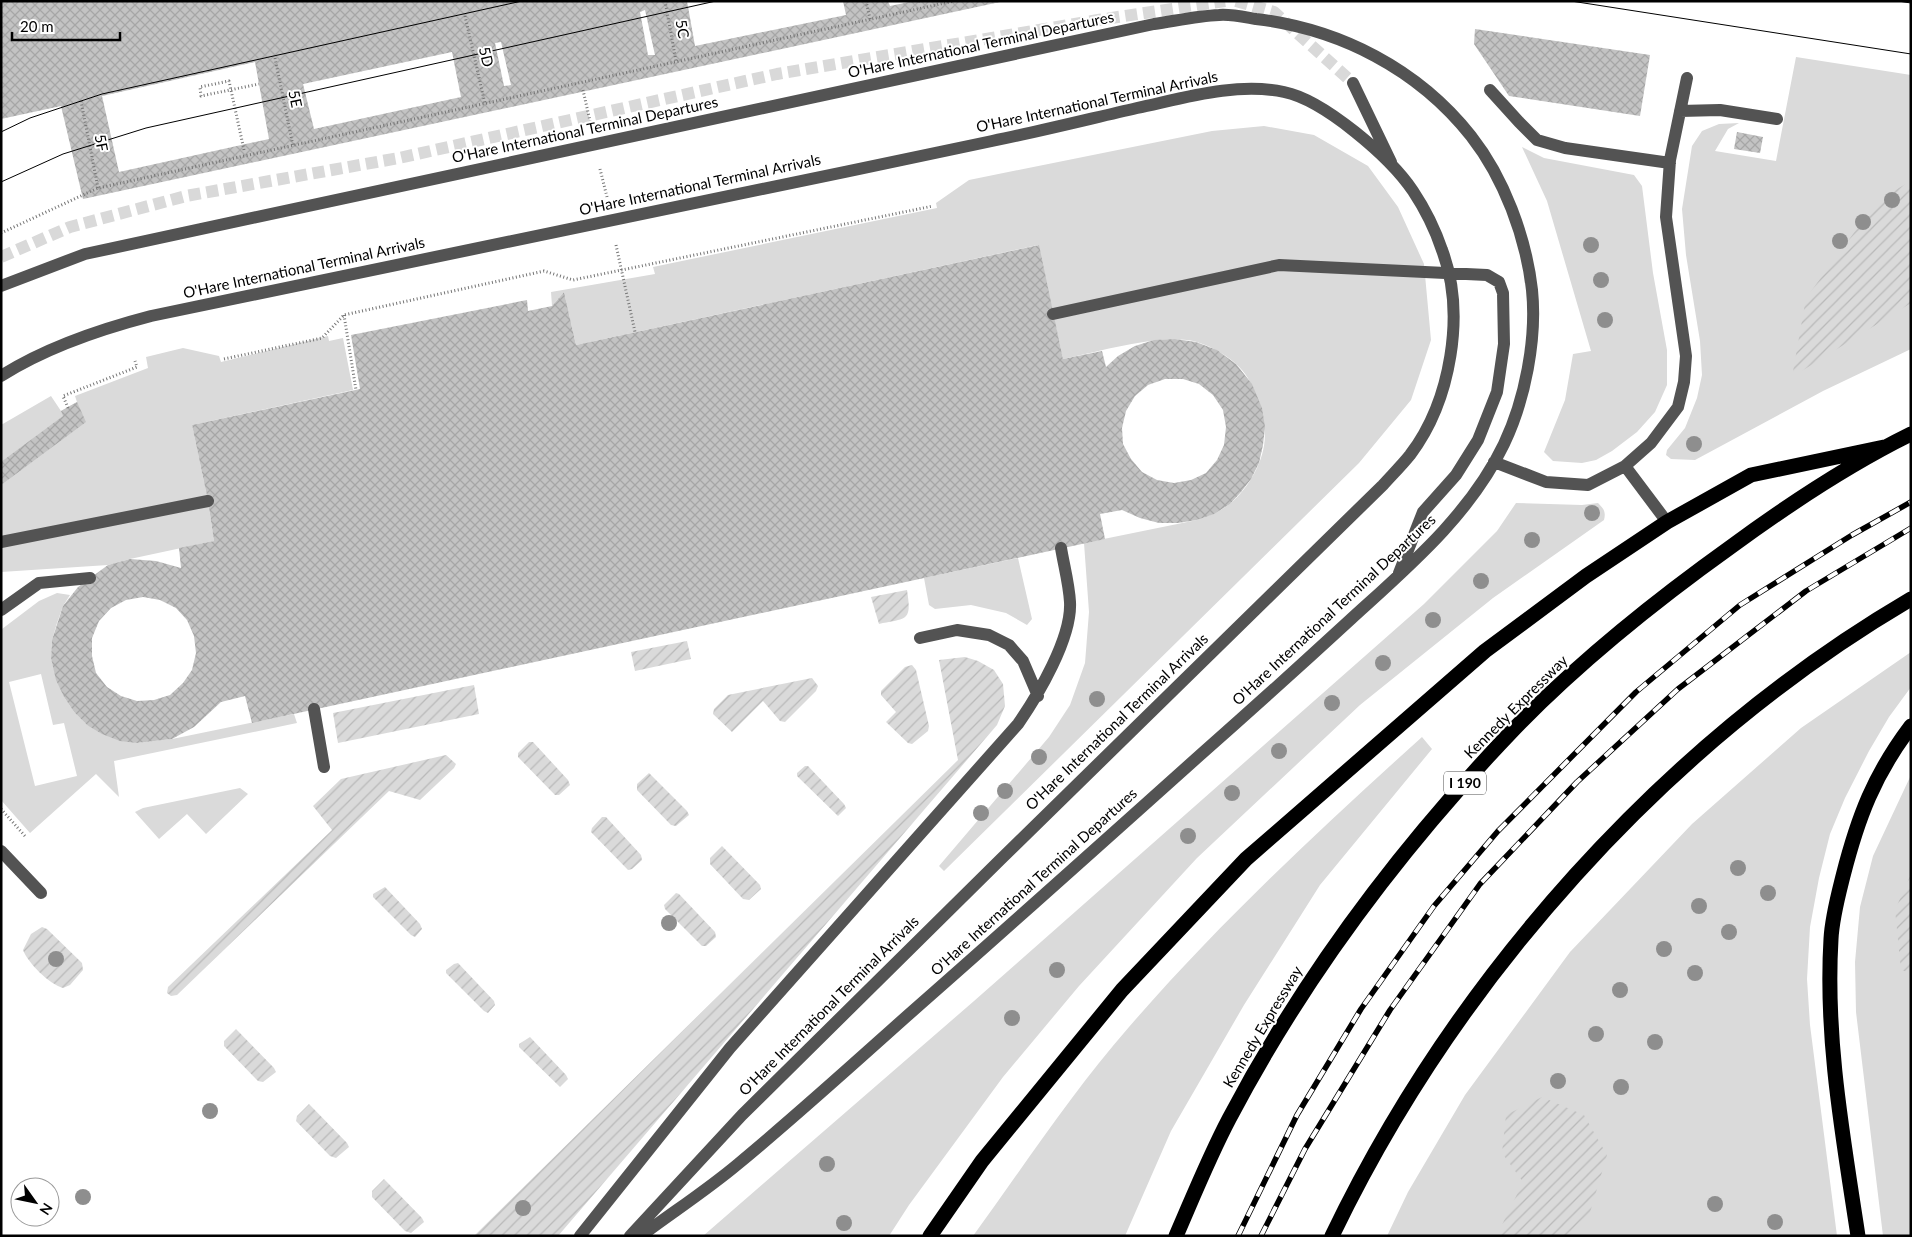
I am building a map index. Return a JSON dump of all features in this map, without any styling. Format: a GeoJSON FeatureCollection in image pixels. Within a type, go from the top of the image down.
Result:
{"type":"FeatureCollection","features":[{"type":"Feature","properties":{"kind":"highway","name":"Kennedy Expressway"},"geometry":{"type":"LineString","coordinates":[[1176,1236],[1228,1120],[1304,991],[1390,872],[1456,793],[1515,728],[1628,625],[1669,592],[1758,527],[1884,447],[1911,434]]}},
{"type":"Feature","properties":{"kind":"highway"},"geometry":{"type":"LineString","coordinates":[[930,1236],[982,1161],[1122,990],[1246,859],[1485,650],[1586,576],[1667,522],[1751,475],[1884,447]]}},
{"type":"Feature","properties":{"kind":"highway"},"geometry":{"type":"LineString","coordinates":[[1332,1236],[1374,1155],[1466,1011],[1510,951],[1582,868],[1664,785],[1726,730],[1781,686],[1834,648],[1911,599]]}},
{"type":"Feature","properties":{"kind":"highway"},"geometry":{"type":"LineString","coordinates":[[1858,1236],[1835,1083],[1830,1002],[1831,937],[1839,891],[1853,837],[1871,790],[1890,754],[1911,726]]}},
{"type":"Feature","properties":{"kind":"street","name":"O'Hare International Terminal Departures"},"geometry":{"type":"LineString","coordinates":[[1,286],[85,254],[1154,24],[1223,14],[1277,21],[1330,35],[1372,53],[1414,80],[1452,113],[1483,152],[1506,196],[1521,238],[1532,293],[1533,330],[1524,389],[1506,442],[1480,485],[1452,522],[1397,576],[1260,703],[743,1160],[641,1236]]}},
{"type":"Feature","properties":{"kind":"street"},"geometry":{"type":"LineString","coordinates":[[1494,462],[1546,482],[1588,485],[1625,466],[1651,444],[1678,407],[1684,382],[1686,356],[1666,216],[1670,163],[1686,78]]}},
{"type":"Feature","properties":{"kind":"street","name":"O'Hare International Terminal Arrivals"},"geometry":{"type":"LineString","coordinates":[[630,1236],[742,1115],[1000,859],[1383,485],[1412,453],[1431,419],[1447,379],[1453,326],[1451,291],[1444,255],[1430,219],[1413,191],[1394,166],[1353,83]]}},
{"type":"Feature","properties":{"kind":"street","name":"O'Hare International Terminal Arrivals"},"geometry":{"type":"LineString","coordinates":[[1,376],[16,367],[74,342],[152,316],[988,142],[1208,92],[1258,89],[1288,92],[1333,114],[1394,166]]}},
{"type":"Feature","properties":{"kind":"street"},"geometry":{"type":"LineString","coordinates":[[1490,90],[1538,140],[1566,148],[1670,163]]}},
{"type":"Feature","properties":{"kind":"street"},"geometry":{"type":"LineString","coordinates":[[1680,111],[1720,110],[1777,119]]}},
{"type":"Feature","properties":{"kind":"street"},"geometry":{"type":"LineString","coordinates":[[1053,314],[1279,265],[1487,275],[1499,282],[1503,293],[1504,344],[1497,392],[1478,440],[1456,475],[1423,512],[1397,576]]}},
{"type":"Feature","properties":{"kind":"street"},"geometry":{"type":"LineString","coordinates":[[1625,466],[1667,522]]}},
{"type":"Feature","properties":{"kind":"street"},"geometry":{"type":"LineString","coordinates":[[1,542],[208,501]]}},
{"type":"Feature","properties":{"kind":"street"},"geometry":{"type":"LineString","coordinates":[[580,1236],[730,1048],[1018,724],[1038,696],[1065,632],[1070,603],[1061,548]]}},
{"type":"Feature","properties":{"kind":"street"},"geometry":{"type":"LineString","coordinates":[[1,610],[40,583],[90,578]]}},
{"type":"Feature","properties":{"kind":"street"},"geometry":{"type":"LineString","coordinates":[[920,638],[957,630],[989,635],[1009,645],[1023,661],[1038,696]]}},
{"type":"Feature","properties":{"kind":"street"},"geometry":{"type":"LineString","coordinates":[[314,709],[324,767]]}},
{"type":"Feature","properties":{"kind":"street"},"geometry":{"type":"LineString","coordinates":[[1,851],[41,893]]}},
{"type":"Feature","properties":{"kind":"path","name":"5C"},"geometry":{"type":"LineString","coordinates":[[665,1],[676,61]]}},
{"type":"Feature","properties":{"kind":"path"},"geometry":{"type":"LineString","coordinates":[[866,1],[870,20]]}},
{"type":"Feature","properties":{"kind":"path"},"geometry":{"type":"LineString","coordinates":[[1,233],[98,188],[954,1]]}},
{"type":"Feature","properties":{"kind":"path","name":"5D"},"geometry":{"type":"LineString","coordinates":[[465,16],[485,104]]}},
{"type":"Feature","properties":{"kind":"path","name":"5E"},"geometry":{"type":"LineString","coordinates":[[275,58],[293,146]]}},
{"type":"Feature","properties":{"kind":"path"},"geometry":{"type":"LineString","coordinates":[[244,150],[229,81],[200,87],[201,96],[259,84]]}},
{"type":"Feature","properties":{"kind":"path","name":"5F"},"geometry":{"type":"LineString","coordinates":[[81,101],[98,188]]}},
{"type":"Feature","properties":{"kind":"path"},"geometry":{"type":"LineString","coordinates":[[224,359],[322,338],[344,315],[544,271],[573,280],[933,206]]}},
{"type":"Feature","properties":{"kind":"path"},"geometry":{"type":"LineString","coordinates":[[344,315],[356,390]]}},
{"type":"Feature","properties":{"kind":"path"},"geometry":{"type":"LineString","coordinates":[[68,408],[63,396],[137,367],[136,361]]}},
{"type":"Feature","properties":{"kind":"path"},"geometry":{"type":"LineString","coordinates":[[1,809],[25,836]]}},
{"type":"Feature","properties":{"kind":"shaded area"},"geometry":{"type":"Polygon","coordinates":[[[1796,57],[1911,75],[1911,349],[1823,391],[1695,460],[1671,459],[1666,455],[1667,450],[1685,428],[1697,398],[1702,375],[1700,341],[1686,255],[1682,209],[1692,146],[1702,131],[1719,124],[1739,123],[1728,129],[1715,151],[1776,161],[1796,57]]]}},
{"type":"Feature","properties":{"kind":"shaded area"},"geometry":{"type":"Polygon","coordinates":[[[1264,126],[1314,135],[1368,166],[1398,207],[1424,264],[1431,340],[1411,400],[1359,463],[944,871],[939,866],[1049,737],[1070,705],[1085,663],[1089,612],[1084,543],[1206,517],[1231,503],[1252,478],[1261,458],[1265,436],[1262,417],[1254,390],[1248,378],[1236,364],[1222,353],[1197,342],[1183,340],[1167,339],[1131,344],[1063,359],[1038,245],[576,345],[564,292],[552,306],[551,292],[655,274],[653,267],[937,208],[936,203],[969,180],[1212,131],[1264,126]]]}},
{"type":"Feature","properties":{"kind":"shaded area"},"geometry":{"type":"Polygon","coordinates":[[[1522,147],[1544,158],[1634,175],[1642,186],[1653,273],[1667,350],[1667,385],[1655,412],[1637,432],[1612,451],[1596,460],[1582,463],[1553,461],[1544,452],[1565,400],[1573,354],[1591,351],[1547,201],[1522,147]]]}},
{"type":"Feature","properties":{"kind":"shaded area"},"geometry":{"type":"Polygon","coordinates":[[[1911,181],[1911,303],[1792,377],[1806,298],[1878,200],[1911,181]]]}},
{"type":"Feature","properties":{"kind":"shaded area"},"geometry":{"type":"Polygon","coordinates":[[[328,336],[329,341],[343,338],[353,390],[192,425],[208,501],[214,541],[108,565],[1,572],[1,425],[51,396],[61,411],[77,402],[75,396],[148,368],[146,357],[183,348],[219,356],[221,362],[328,336]]]}},
{"type":"Feature","properties":{"kind":"shaded area"},"geometry":{"type":"Polygon","coordinates":[[[1516,503],[1582,505],[1598,503],[1604,511],[1605,517],[1604,520],[1493,598],[1360,705],[1197,858],[1079,986],[1003,1077],[909,1205],[889,1236],[703,1236],[974,1001],[1424,604],[1497,531],[1516,503]]]}},
{"type":"Feature","properties":{"kind":"shaded area"},"geometry":{"type":"Polygon","coordinates":[[[1018,558],[1032,619],[1027,625],[1006,613],[971,605],[935,609],[929,605],[924,578],[1018,558]]]}},
{"type":"Feature","properties":{"kind":"shaded area"},"geometry":{"type":"Polygon","coordinates":[[[907,590],[909,608],[905,617],[896,621],[879,624],[871,597],[907,590]]]}},
{"type":"Feature","properties":{"kind":"shaded area"},"geometry":{"type":"Polygon","coordinates":[[[57,593],[70,595],[63,606],[57,623],[52,640],[51,658],[64,697],[74,712],[87,725],[137,743],[172,739],[294,714],[297,723],[114,761],[119,797],[96,774],[30,833],[1,800],[1,632],[2,629],[39,601],[57,593]],[[41,674],[9,682],[35,786],[77,776],[64,723],[53,725],[41,674]]]}},
{"type":"Feature","properties":{"kind":"shaded area"},"geometry":{"type":"Polygon","coordinates":[[[687,641],[691,659],[635,671],[631,652],[687,641]]]}},
{"type":"Feature","properties":{"kind":"shaded area"},"geometry":{"type":"Polygon","coordinates":[[[1911,652],[1911,687],[1889,717],[1869,751],[1845,798],[1830,834],[1819,878],[1810,927],[1807,979],[1810,1025],[1837,1236],[1387,1236],[1408,1192],[1465,1095],[1570,952],[1692,824],[1801,728],[1911,652]]]}},
{"type":"Feature","properties":{"kind":"shaded area"},"geometry":{"type":"Polygon","coordinates":[[[965,657],[978,661],[994,670],[1003,684],[1005,706],[997,725],[558,1236],[474,1236],[958,760],[939,660],[965,657]]]}},
{"type":"Feature","properties":{"kind":"shaded area"},"geometry":{"type":"Polygon","coordinates":[[[912,665],[916,670],[929,726],[928,731],[912,744],[908,743],[886,722],[896,712],[881,695],[881,691],[905,667],[912,665]]]}},
{"type":"Feature","properties":{"kind":"shaded area"},"geometry":{"type":"Polygon","coordinates":[[[812,678],[818,686],[816,691],[785,722],[780,721],[763,701],[732,732],[713,714],[714,709],[728,695],[812,678]]]}},
{"type":"Feature","properties":{"kind":"shaded area"},"geometry":{"type":"Polygon","coordinates":[[[474,685],[479,714],[338,743],[333,713],[474,685]]]}},
{"type":"Feature","properties":{"kind":"shaded area"},"geometry":{"type":"Polygon","coordinates":[[[1422,737],[1432,749],[1320,885],[1244,1005],[1171,1131],[1125,1236],[973,1236],[1088,1077],[1163,988],[1271,878],[1422,737]]]}},
{"type":"Feature","properties":{"kind":"shaded area"},"geometry":{"type":"Polygon","coordinates":[[[529,742],[533,742],[568,780],[570,785],[559,795],[555,795],[518,757],[518,753],[529,742]]]}},
{"type":"Feature","properties":{"kind":"shaded area"},"geometry":{"type":"Polygon","coordinates":[[[446,755],[456,764],[454,768],[420,800],[389,791],[177,995],[171,996],[167,993],[168,987],[332,830],[313,806],[341,779],[446,755]]]}},
{"type":"Feature","properties":{"kind":"shaded area"},"geometry":{"type":"Polygon","coordinates":[[[805,766],[808,766],[844,804],[846,808],[838,816],[797,776],[797,773],[805,766]]]}},
{"type":"Feature","properties":{"kind":"shaded area"},"geometry":{"type":"Polygon","coordinates":[[[649,773],[687,811],[689,815],[676,826],[671,825],[637,790],[637,784],[649,773]]]}},
{"type":"Feature","properties":{"kind":"shaded area"},"geometry":{"type":"Polygon","coordinates":[[[1911,775],[1911,1236],[1883,1236],[1856,1012],[1855,962],[1860,907],[1873,856],[1911,775]]]}},
{"type":"Feature","properties":{"kind":"shaded area"},"geometry":{"type":"Polygon","coordinates":[[[240,788],[248,794],[206,834],[187,814],[159,839],[135,812],[143,808],[240,788]]]}},
{"type":"Feature","properties":{"kind":"shaded area"},"geometry":{"type":"Polygon","coordinates":[[[602,817],[606,817],[641,855],[642,860],[632,869],[628,870],[591,832],[592,828],[602,817]]]}},
{"type":"Feature","properties":{"kind":"shaded area"},"geometry":{"type":"Polygon","coordinates":[[[722,846],[760,885],[761,889],[749,900],[743,899],[710,864],[710,858],[722,846]]]}},
{"type":"Feature","properties":{"kind":"shaded area"},"geometry":{"type":"Polygon","coordinates":[[[1911,874],[1911,973],[1901,970],[1895,910],[1911,874]]]}},
{"type":"Feature","properties":{"kind":"shaded area"},"geometry":{"type":"Polygon","coordinates":[[[385,887],[420,924],[422,929],[415,937],[373,897],[373,894],[385,887]]]}},
{"type":"Feature","properties":{"kind":"shaded area"},"geometry":{"type":"Polygon","coordinates":[[[676,893],[715,932],[716,937],[706,946],[702,946],[665,909],[664,905],[676,893]]]}},
{"type":"Feature","properties":{"kind":"shaded area"},"geometry":{"type":"Polygon","coordinates":[[[42,927],[47,929],[82,963],[83,970],[70,985],[63,988],[57,986],[40,972],[29,961],[23,950],[31,934],[42,927]]]}},
{"type":"Feature","properties":{"kind":"shaded area"},"geometry":{"type":"Polygon","coordinates":[[[458,963],[494,1001],[495,1005],[488,1013],[446,973],[446,970],[458,963]]]}},
{"type":"Feature","properties":{"kind":"shaded area"},"geometry":{"type":"Polygon","coordinates":[[[236,1029],[274,1068],[276,1072],[263,1082],[258,1081],[224,1046],[224,1041],[236,1029]]]}},
{"type":"Feature","properties":{"kind":"shaded area"},"geometry":{"type":"Polygon","coordinates":[[[530,1037],[566,1075],[568,1079],[560,1087],[519,1047],[519,1044],[530,1037]]]}},
{"type":"Feature","properties":{"kind":"shaded area"},"geometry":{"type":"Polygon","coordinates":[[[1542,1097],[1584,1115],[1607,1155],[1589,1216],[1574,1236],[1492,1236],[1500,1229],[1523,1182],[1502,1153],[1506,1115],[1542,1097]]]}},
{"type":"Feature","properties":{"kind":"shaded area"},"geometry":{"type":"Polygon","coordinates":[[[309,1104],[349,1147],[336,1158],[330,1156],[296,1121],[297,1116],[309,1104]]]}},
{"type":"Feature","properties":{"kind":"shaded area"},"geometry":{"type":"Polygon","coordinates":[[[384,1179],[424,1222],[411,1233],[405,1231],[372,1197],[372,1191],[384,1179]]]}},
{"type":"Feature","properties":{"kind":"building"},"geometry":{"type":"Polygon","coordinates":[[[1,1],[687,1],[695,46],[846,15],[843,1],[888,1],[890,6],[914,1],[1000,2],[83,199],[61,106],[1,119],[1,1]],[[645,10],[640,12],[648,55],[655,55],[645,10]],[[501,42],[495,43],[504,86],[511,85],[501,42]],[[452,52],[303,84],[314,129],[461,97],[452,52]],[[255,62],[102,96],[119,172],[269,139],[255,62]]]}},
{"type":"Feature","properties":{"kind":"building"},"geometry":{"type":"Polygon","coordinates":[[[1475,29],[1650,55],[1640,116],[1509,96],[1474,44],[1475,29]]]}},
{"type":"Feature","properties":{"kind":"building"},"geometry":{"type":"Polygon","coordinates":[[[1737,132],[1763,137],[1760,153],[1734,149],[1737,132]]]}},
{"type":"Feature","properties":{"kind":"building"},"geometry":{"type":"Polygon","coordinates":[[[1039,245],[1063,359],[1102,351],[1106,367],[1118,356],[1135,346],[1154,340],[1175,339],[1196,342],[1217,350],[1236,364],[1252,384],[1262,408],[1265,427],[1263,445],[1259,463],[1251,479],[1241,492],[1230,504],[1214,514],[1197,520],[1159,523],[1140,518],[1122,510],[1100,514],[1105,539],[252,723],[245,696],[221,702],[194,727],[172,739],[137,743],[120,741],[102,734],[87,725],[74,712],[56,680],[51,658],[52,640],[63,606],[78,587],[108,565],[130,559],[156,561],[181,568],[179,548],[214,541],[208,501],[192,425],[360,389],[351,335],[527,300],[528,311],[552,306],[564,292],[576,345],[1039,245]],[[1165,379],[1148,385],[1135,396],[1126,411],[1122,428],[1123,444],[1131,459],[1142,472],[1157,480],[1174,483],[1191,480],[1206,473],[1217,460],[1224,445],[1226,427],[1223,410],[1213,395],[1199,384],[1183,379],[1165,379]],[[143,597],[126,600],[111,608],[99,621],[92,638],[92,656],[96,673],[107,687],[121,696],[137,701],[154,700],[170,695],[183,683],[192,670],[196,653],[194,636],[187,620],[176,608],[160,600],[143,597]]]}},
{"type":"Feature","properties":{"kind":"building"},"geometry":{"type":"Polygon","coordinates":[[[77,402],[86,422],[1,485],[1,462],[63,416],[61,411],[77,402]]]}},
{"type":"Feature","properties":{"kind":"tunnel"},"geometry":{"type":"LineString","coordinates":[[1,257],[70,227],[186,196],[399,158],[777,74],[1098,20],[1225,1]]}},
{"type":"Feature","properties":{"kind":"tunnel"},"geometry":{"type":"LineString","coordinates":[[1236,1],[1274,12],[1353,83]]}},
{"type":"Feature","properties":{"kind":"tram line"},"geometry":{"type":"LineString","coordinates":[[1,132],[30,118],[102,94],[522,1]]}},
{"type":"Feature","properties":{"kind":"tram line"},"geometry":{"type":"LineString","coordinates":[[1,182],[63,154],[146,128],[716,1]]}},
{"type":"Feature","properties":{"kind":"tram line"},"geometry":{"type":"LineString","coordinates":[[1571,1],[1911,54]]}},
{"type":"Feature","properties":{"kind":"tram line"},"geometry":{"type":"LineString","coordinates":[[1898,1],[1911,3]]}},
{"type":"Feature","properties":{"kind":"railway"},"geometry":{"type":"LineString","coordinates":[[1238,1236],[1297,1115],[1361,1009],[1434,906],[1498,831],[1636,692],[1740,605],[1852,535],[1911,502]]}},
{"type":"Feature","properties":{"kind":"railway"},"geometry":{"type":"LineString","coordinates":[[1261,1236],[1305,1149],[1390,1010],[1480,884],[1577,782],[1678,689],[1806,591],[1911,528]]}}]}
